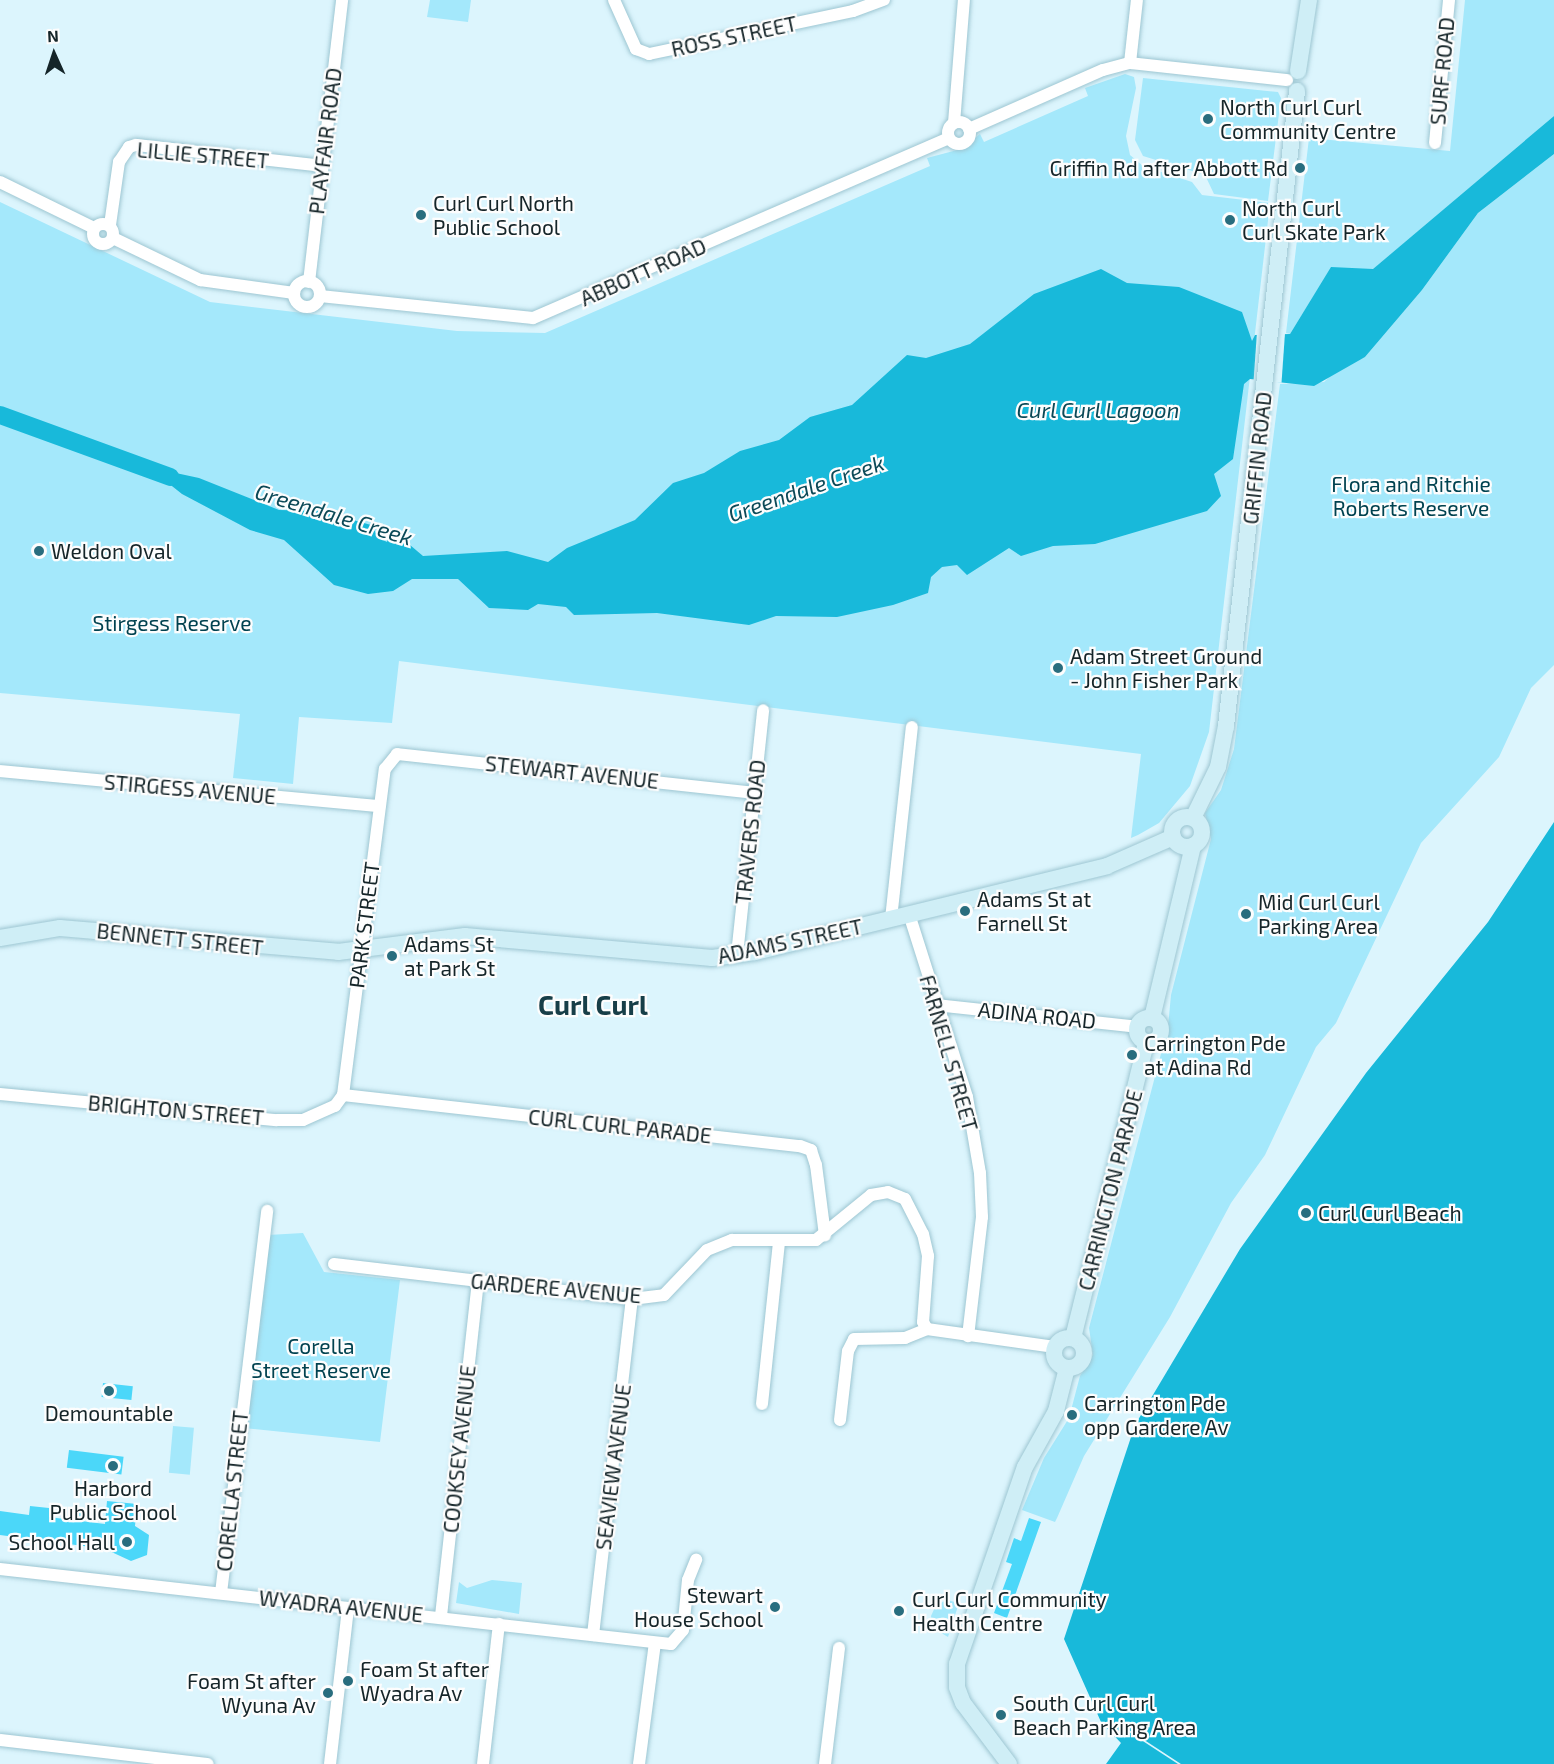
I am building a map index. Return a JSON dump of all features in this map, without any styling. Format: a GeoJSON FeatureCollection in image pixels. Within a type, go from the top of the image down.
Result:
{"type":"FeatureCollection","features":[{"type":"Feature","properties":{"kind":"main road","name":"GRIFFIN ROAD"},"geometry":{"type":"LineString","coordinates":[[1192,818],[1218,767],[1223,745],[1266,382],[1294,81],[1309,0]]}},
{"type":"Feature","properties":{"kind":"main road"},"geometry":{"type":"LineString","coordinates":[[1192,818],[1202,835],[1193,846],[1178,844],[1173,837],[1179,820],[1192,818]]}},
{"type":"Feature","properties":{"kind":"main road","name":"ADAMS STREET"},"geometry":{"type":"LineString","coordinates":[[360,951],[465,936],[685,958],[737,955],[1113,864],[1173,837]]}},
{"type":"Feature","properties":{"kind":"main road","name":"CARRINGTON PARADE"},"geometry":{"type":"LineString","coordinates":[[1073,1338],[1141,1035],[1160,1035],[1161,1027],[1152,1018],[1193,846]]}},
{"type":"Feature","properties":{"kind":"main road","name":"BENNETT STREET"},"geometry":{"type":"LineString","coordinates":[[0,938],[60,928],[314,952],[360,951]]}},
{"type":"Feature","properties":{"kind":"main road"},"geometry":{"type":"LineString","coordinates":[[1073,1338],[1084,1354],[1080,1364],[1067,1368],[1056,1361],[1055,1347],[1061,1339],[1073,1338]]}},
{"type":"Feature","properties":{"kind":"main road"},"geometry":{"type":"LineString","coordinates":[[1009,1764],[960,1695],[957,1664],[1025,1467],[1056,1411],[1067,1368]]}},
{"type":"Feature","properties":{"kind":"street","name":"PLAYFAIR ROAD"},"geometry":{"type":"LineString","coordinates":[[309,282],[342,0]]}},
{"type":"Feature","properties":{"kind":"street","name":"ROSS STREET"},"geometry":{"type":"LineString","coordinates":[[614,0],[636,49],[649,54],[854,11],[884,0]]}},
{"type":"Feature","properties":{"kind":"street"},"geometry":{"type":"LineString","coordinates":[[949,138],[954,123],[964,0]]}},
{"type":"Feature","properties":{"kind":"street"},"geometry":{"type":"LineString","coordinates":[[1130,63],[1137,0]]}},
{"type":"Feature","properties":{"kind":"street","name":"SURF ROAD"},"geometry":{"type":"LineString","coordinates":[[1435,143],[1449,0]]}},
{"type":"Feature","properties":{"kind":"street","name":"ABBOTT ROAD"},"geometry":{"type":"LineString","coordinates":[[0,182],[94,228],[99,243],[111,231],[200,280],[294,293],[298,304],[306,307],[314,306],[320,296],[533,318],[949,138],[957,144],[965,142],[969,129],[1103,70],[1130,63],[1294,81]]}},
{"type":"Feature","properties":{"kind":"street"},"geometry":{"type":"LineString","coordinates":[[954,123],[969,129]]}},
{"type":"Feature","properties":{"kind":"street","name":"LILLIE STREET"},"geometry":{"type":"LineString","coordinates":[[111,231],[119,162],[129,147],[136,145],[322,166]]}},
{"type":"Feature","properties":{"kind":"street"},"geometry":{"type":"LineString","coordinates":[[94,228],[111,231]]}},
{"type":"Feature","properties":{"kind":"street"},"geometry":{"type":"LineString","coordinates":[[294,293],[309,282],[316,285],[320,296]]}},
{"type":"Feature","properties":{"kind":"street","name":"TRAVERS ROAD"},"geometry":{"type":"LineString","coordinates":[[737,955],[763,710]]}},
{"type":"Feature","properties":{"kind":"street"},"geometry":{"type":"LineString","coordinates":[[891,919],[912,727]]}},
{"type":"Feature","properties":{"kind":"street","name":"STEWART AVENUE"},"geometry":{"type":"LineString","coordinates":[[391,757],[405,753],[754,793]]}},
{"type":"Feature","properties":{"kind":"street","name":"PARK STREET"},"geometry":{"type":"LineString","coordinates":[[343,1095],[379,806],[391,757]]}},
{"type":"Feature","properties":{"kind":"street","name":"STIRGESS AVENUE"},"geometry":{"type":"LineString","coordinates":[[0,771],[379,806]]}},
{"type":"Feature","properties":{"kind":"street","name":"FARNELL STREET"},"geometry":{"type":"LineString","coordinates":[[909,915],[967,1097],[980,1173],[982,1217],[968,1336]]}},
{"type":"Feature","properties":{"kind":"street","name":"ADINA ROAD"},"geometry":{"type":"LineString","coordinates":[[936,1005],[1141,1035]]}},
{"type":"Feature","properties":{"kind":"street","name":"BRIGHTON STREET"},"geometry":{"type":"LineString","coordinates":[[0,1094],[303,1120],[328,1112],[343,1095]]}},
{"type":"Feature","properties":{"kind":"street","name":"CURL CURL PARADE"},"geometry":{"type":"LineString","coordinates":[[343,1095],[800,1146],[811,1150],[816,1165],[825,1235]]}},
{"type":"Feature","properties":{"kind":"street"},"geometry":{"type":"LineString","coordinates":[[825,1235],[871,1195],[888,1192],[905,1199],[923,1234],[928,1256],[923,1322],[927,1329]]}},
{"type":"Feature","properties":{"kind":"street","name":"CORELLA STREET"},"geometry":{"type":"LineString","coordinates":[[221,1593],[267,1211]]}},
{"type":"Feature","properties":{"kind":"street","name":"GARDERE AVENUE"},"geometry":{"type":"LineString","coordinates":[[334,1264],[632,1299],[664,1295],[707,1250],[732,1240],[779,1243],[825,1235]]}},
{"type":"Feature","properties":{"kind":"street"},"geometry":{"type":"LineString","coordinates":[[762,1404],[779,1243]]}},
{"type":"Feature","properties":{"kind":"street","name":"COOKSEY AVENUE"},"geometry":{"type":"LineString","coordinates":[[441,1616],[478,1281]]}},
{"type":"Feature","properties":{"kind":"street","name":"SEAVIEW AVENUE"},"geometry":{"type":"LineString","coordinates":[[593,1635],[632,1299]]}},
{"type":"Feature","properties":{"kind":"street"},"geometry":{"type":"LineString","coordinates":[[840,1420],[848,1351],[855,1339],[905,1338],[927,1329],[1055,1347]]}},
{"type":"Feature","properties":{"kind":"street","name":"WYADRA AVENUE"},"geometry":{"type":"LineString","coordinates":[[0,1569],[348,1608],[441,1616],[655,1644],[680,1638],[688,1580],[696,1560]]}},
{"type":"Feature","properties":{"kind":"street"},"geometry":{"type":"LineString","coordinates":[[330,1764],[348,1608]]}},
{"type":"Feature","properties":{"kind":"street"},"geometry":{"type":"LineString","coordinates":[[483,1764],[499,1624]]}},
{"type":"Feature","properties":{"kind":"street"},"geometry":{"type":"LineString","coordinates":[[639,1764],[655,1644]]}},
{"type":"Feature","properties":{"kind":"street"},"geometry":{"type":"LineString","coordinates":[[825,1764],[838,1648]]}},
{"type":"Feature","properties":{"kind":"street"},"geometry":{"type":"LineString","coordinates":[[0,1740],[208,1764]]}},
{"type":"Feature","properties":{"kind":"green space"},"geometry":{"type":"Polygon","coordinates":[[[430,0],[471,0],[468,22],[427,17],[430,0]]]}},
{"type":"Feature","properties":{"kind":"green space"},"geometry":{"type":"Polygon","coordinates":[[[1465,0],[1554,0],[1554,116],[1372,270],[1331,268],[1290,334],[1286,333],[1309,138],[1450,151],[1465,0]]]}},
{"type":"Feature","properties":{"kind":"green space","name":"Stirgess Reserve"},"geometry":{"type":"Polygon","coordinates":[[[1125,74],[1134,77],[1136,88],[1126,136],[1130,155],[1143,166],[1192,182],[1202,195],[1270,203],[1209,732],[1190,786],[1159,823],[1138,835],[1131,838],[1141,754],[399,661],[392,723],[299,717],[293,784],[233,778],[240,714],[0,693],[0,202],[210,302],[457,331],[545,333],[930,166],[927,158],[961,149],[980,134],[984,142],[1088,96],[1085,88],[1125,74]]]}},
{"type":"Feature","properties":{"kind":"green space","name":"North Curl Curl Community Centre"},"geometry":{"type":"Polygon","coordinates":[[[1143,78],[1278,92],[1281,98],[1268,201],[1214,194],[1205,175],[1143,156],[1135,140],[1143,78]]]}},
{"type":"Feature","properties":{"kind":"green space","name":"Flora and Ritchie Roberts Reserve"},"geometry":{"type":"Polygon","coordinates":[[[1554,154],[1554,665],[1531,688],[1499,757],[1421,843],[1336,1023],[1316,1047],[1265,1155],[1231,1203],[1170,1317],[1084,1456],[1055,1522],[1022,1510],[1044,1458],[1069,1418],[1080,1376],[1093,1355],[1089,1328],[1168,1027],[1171,995],[1211,839],[1205,813],[1221,790],[1234,749],[1280,384],[1324,382],[1336,370],[1365,357],[1422,290],[1478,213],[1554,154]]]}},
{"type":"Feature","properties":{"kind":"green space","name":"Corella Street Reserve"},"geometry":{"type":"Polygon","coordinates":[[[303,1233],[324,1272],[400,1280],[380,1442],[244,1428],[268,1235],[303,1233]]]}},
{"type":"Feature","properties":{"kind":"green space"},"geometry":{"type":"Polygon","coordinates":[[[173,1426],[194,1428],[190,1475],[169,1473],[173,1426]]]}},
{"type":"Feature","properties":{"kind":"green space"},"geometry":{"type":"Polygon","coordinates":[[[492,1580],[522,1583],[519,1614],[456,1603],[459,1582],[467,1588],[492,1580]]]}},
{"type":"Feature","properties":{"kind":"green space"},"geometry":{"type":"Polygon","coordinates":[[[947,1600],[959,1603],[948,1637],[933,1628],[931,1616],[936,1605],[947,1600]]]}},
{"type":"Feature","properties":{"kind":"water","name":"Curl Curl Lagoon"},"geometry":{"type":"Polygon","coordinates":[[[1554,116],[1554,154],[1478,213],[1422,290],[1365,357],[1314,386],[1250,379],[1244,384],[1233,459],[1214,474],[1221,496],[1207,511],[1095,544],[1053,546],[1021,556],[1009,548],[967,575],[957,565],[942,567],[931,577],[928,593],[893,605],[837,617],[776,616],[749,625],[657,613],[574,615],[566,607],[538,604],[528,610],[489,608],[458,579],[412,579],[393,591],[368,594],[334,585],[284,540],[250,530],[182,494],[148,467],[199,478],[279,510],[321,511],[371,525],[379,538],[387,542],[390,532],[397,534],[423,556],[507,551],[548,562],[567,548],[635,520],[673,483],[704,473],[740,451],[779,440],[810,417],[852,405],[907,355],[926,358],[970,344],[1034,294],[1101,269],[1127,283],[1179,287],[1242,312],[1252,341],[1255,335],[1290,334],[1331,267],[1373,269],[1554,116]]]}},
{"type":"Feature","properties":{"kind":"water"},"geometry":{"type":"Polygon","coordinates":[[[1554,822],[1554,1764],[1181,1764],[1129,1730],[1124,1739],[1129,1732],[1178,1764],[1106,1764],[1121,1743],[1101,1722],[1064,1639],[1135,1425],[1240,1249],[1366,1073],[1488,922],[1554,822]]]}},
{"type":"Feature","properties":{"kind":"pier"},"geometry":{"type":"Polygon","coordinates":[[[1257,332],[1285,334],[1282,383],[1254,381],[1257,332]]]}},
{"type":"Feature","properties":{"kind":"building"},"geometry":{"type":"Polygon","coordinates":[[[103,1383],[133,1386],[131,1400],[102,1397],[103,1383]]]}},
{"type":"Feature","properties":{"kind":"building"},"geometry":{"type":"Polygon","coordinates":[[[69,1450],[124,1457],[121,1475],[67,1468],[69,1450]]]}},
{"type":"Feature","properties":{"kind":"building"},"geometry":{"type":"Polygon","coordinates":[[[107,1501],[137,1504],[135,1526],[149,1535],[147,1555],[131,1561],[92,1543],[91,1547],[0,1535],[0,1511],[29,1515],[30,1506],[49,1508],[49,1517],[72,1520],[73,1510],[82,1511],[81,1521],[105,1524],[107,1501]]]}},
{"type":"Feature","properties":{"kind":"building"},"geometry":{"type":"Polygon","coordinates":[[[1029,1518],[1041,1522],[1007,1618],[994,1613],[1012,1564],[1006,1562],[1014,1538],[1021,1541],[1029,1518]]]}},
{"type":"Feature","properties":{"kind":"waterway","name":"Greendale Creek"},"geometry":{"type":"LineString","coordinates":[[0,415],[170,477]]}},
{"type":"Feature","properties":{"kind":"place","name":"North Curl Curl Community Centre"},"geometry":{"type":"Point","coordinates":[1208,119]}},
{"type":"Feature","properties":{"kind":"place","name":"Griffin Rd after Abbott Rd"},"geometry":{"type":"Point","coordinates":[1300,168]}},
{"type":"Feature","properties":{"kind":"place","name":"Curl Curl North Public School"},"geometry":{"type":"Point","coordinates":[421,215]}},
{"type":"Feature","properties":{"kind":"place","name":"North Curl Curl Skate Park"},"geometry":{"type":"Point","coordinates":[1230,220]}},
{"type":"Feature","properties":{"kind":"place","name":"Weldon Oval"},"geometry":{"type":"Point","coordinates":[39,551]}},
{"type":"Feature","properties":{"kind":"place","name":"Adam Street Ground - John Fisher Park"},"geometry":{"type":"Point","coordinates":[1058,668]}},
{"type":"Feature","properties":{"kind":"place","name":"Adams St at Farnell St"},"geometry":{"type":"Point","coordinates":[965,911]}},
{"type":"Feature","properties":{"kind":"place","name":"Mid Curl Curl Parking Area"},"geometry":{"type":"Point","coordinates":[1246,914]}},
{"type":"Feature","properties":{"kind":"place","name":"Adams St at Park St"},"geometry":{"type":"Point","coordinates":[392,956]}},
{"type":"Feature","properties":{"kind":"place","name":"Carrington Pde at Adina Rd"},"geometry":{"type":"Point","coordinates":[1132,1055]}},
{"type":"Feature","properties":{"kind":"place","name":"Curl Curl Beach"},"geometry":{"type":"Point","coordinates":[1306,1213]}},
{"type":"Feature","properties":{"kind":"place","name":"Demountable"},"geometry":{"type":"Point","coordinates":[109,1391]}},
{"type":"Feature","properties":{"kind":"place","name":"Carrington Pde opp Gardere Av"},"geometry":{"type":"Point","coordinates":[1072,1415]}},
{"type":"Feature","properties":{"kind":"place","name":"Harbord Public School"},"geometry":{"type":"Point","coordinates":[113,1466]}},
{"type":"Feature","properties":{"kind":"place","name":"School Hall"},"geometry":{"type":"Point","coordinates":[127,1542]}},
{"type":"Feature","properties":{"kind":"place","name":"Stewart House School"},"geometry":{"type":"Point","coordinates":[775,1607]}},
{"type":"Feature","properties":{"kind":"place","name":"Curl Curl Community Health Centre"},"geometry":{"type":"Point","coordinates":[899,1611]}},
{"type":"Feature","properties":{"kind":"place","name":"Foam St after Wyadra Av"},"geometry":{"type":"Point","coordinates":[348,1681]}},
{"type":"Feature","properties":{"kind":"place","name":"Foam St after Wyuna Av"},"geometry":{"type":"Point","coordinates":[328,1693]}},
{"type":"Feature","properties":{"kind":"place","name":"South Curl Curl Beach Parking Area"},"geometry":{"type":"Point","coordinates":[1001,1715]}},
{"type":"Feature","properties":{"kind":"district","name":"Curl Curl"},"geometry":{"type":"Point","coordinates":[593,1005]}}]}
